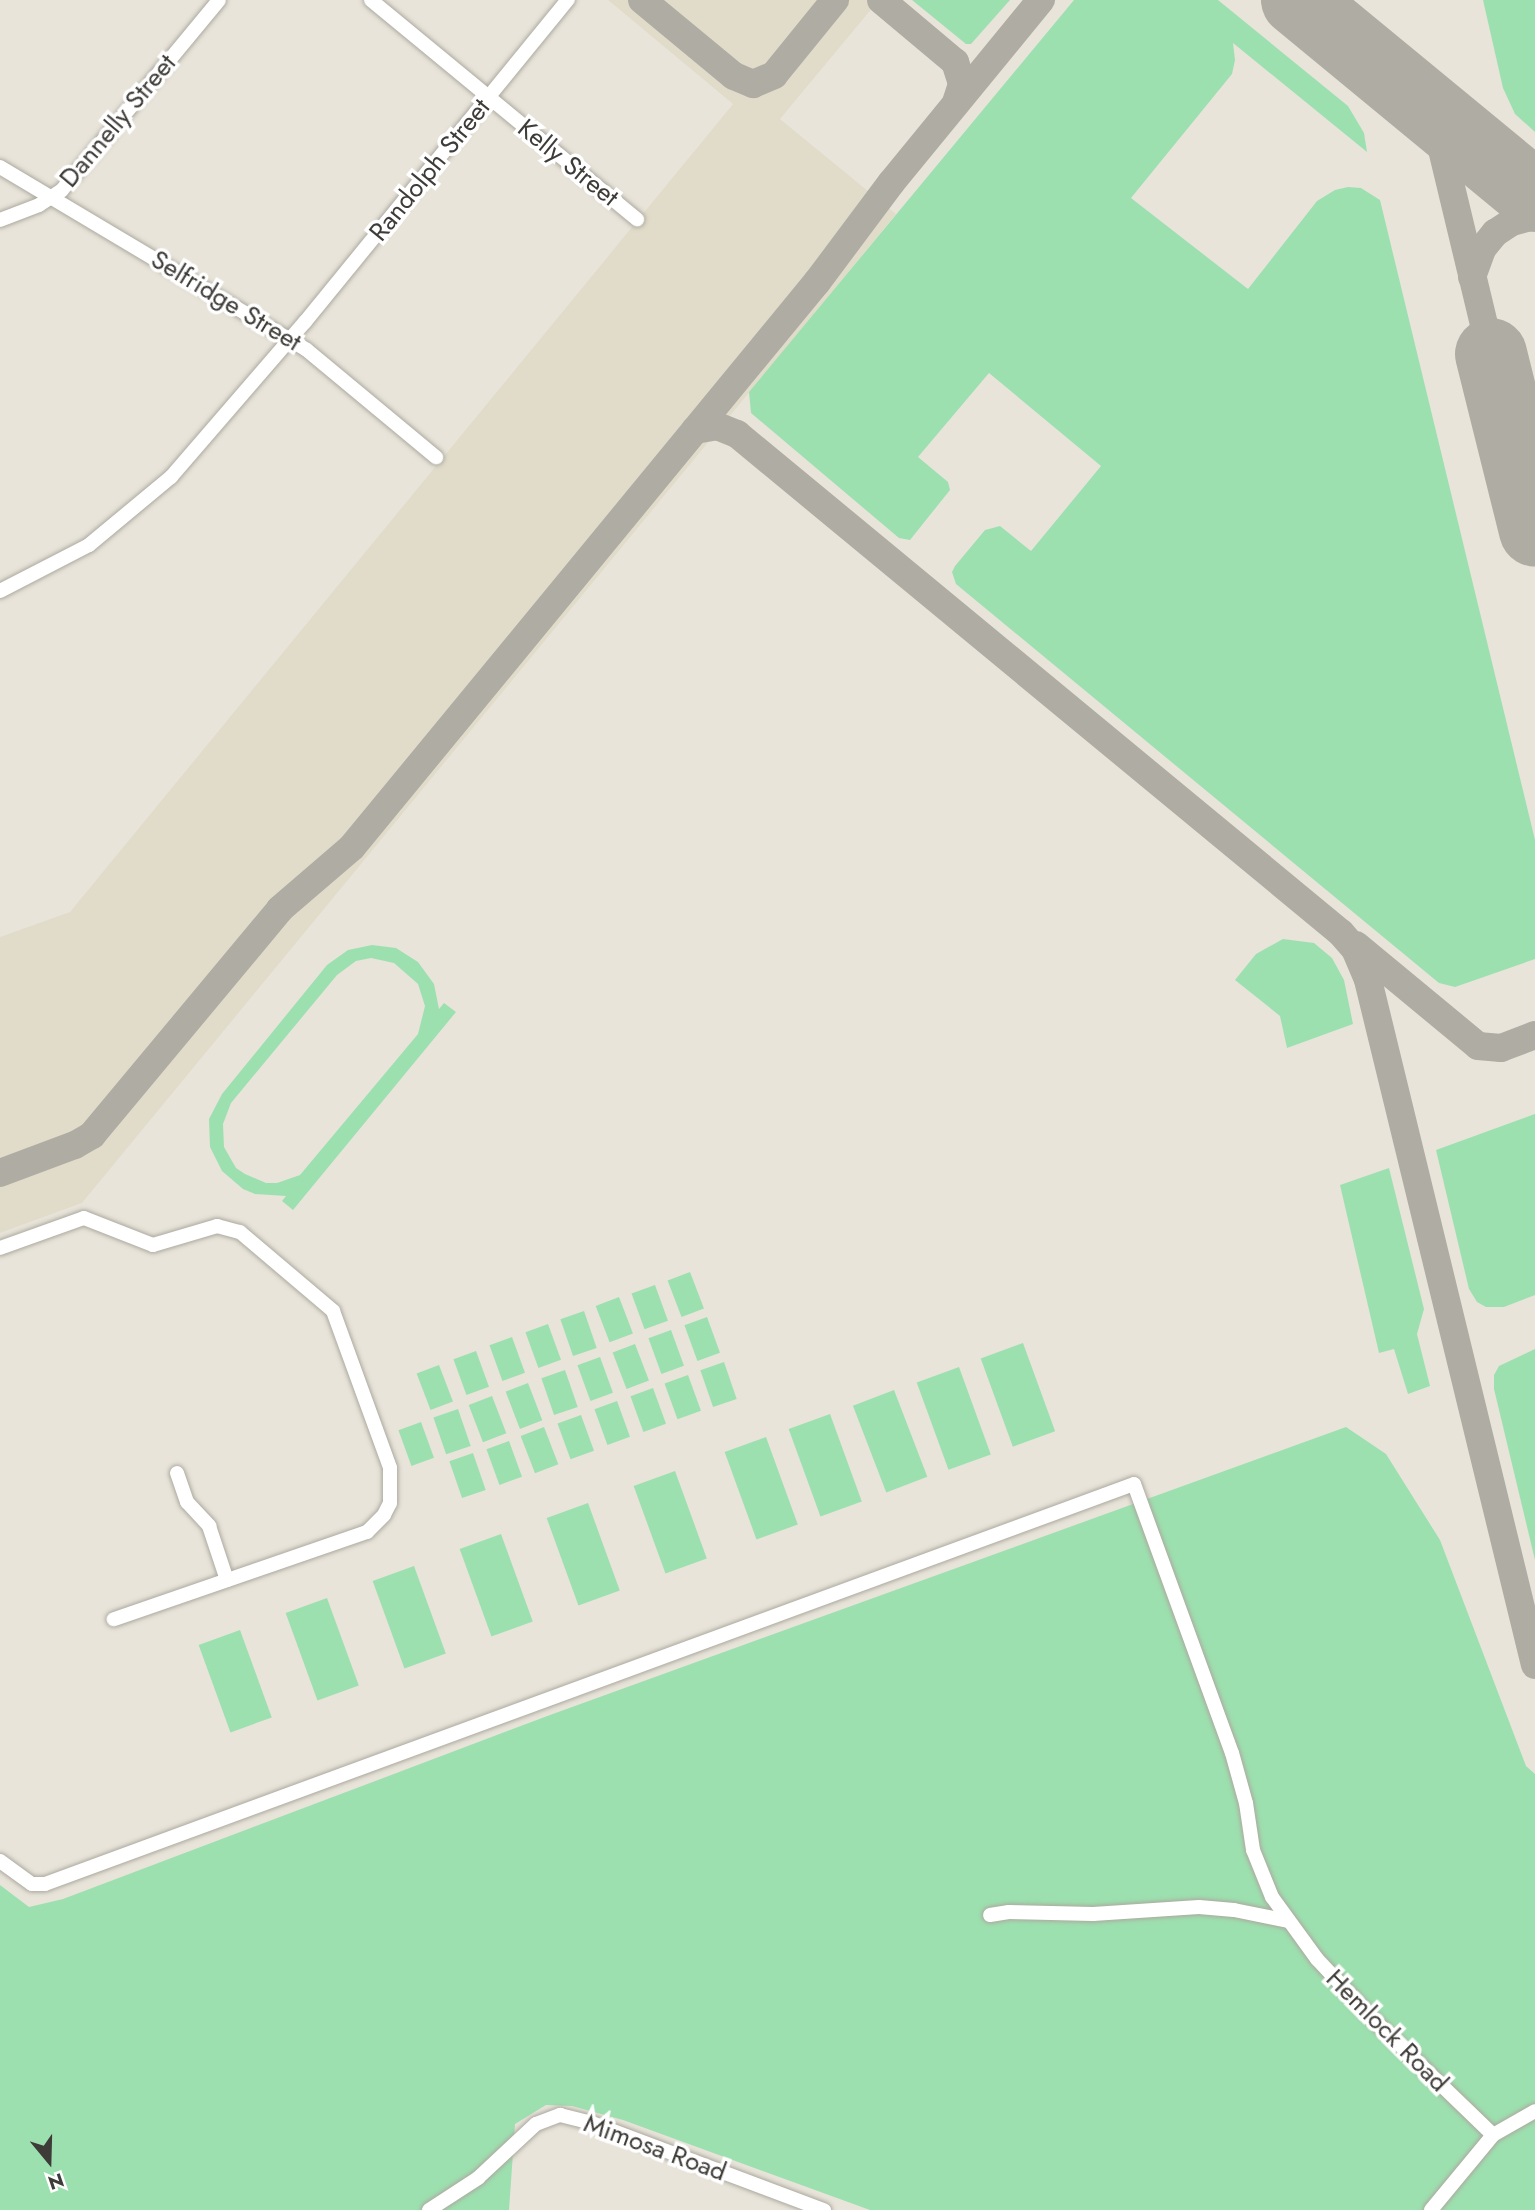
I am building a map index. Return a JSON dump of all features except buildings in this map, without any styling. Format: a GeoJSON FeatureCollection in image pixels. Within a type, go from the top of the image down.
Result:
{"type":"FeatureCollection","features":[{"type":"Feature","properties":{"kind":"street","name":"Dannelly Street"},"geometry":{"type":"LineString","coordinates":[[0,219],[51,198],[68,183],[219,0]]}},
{"type":"Feature","properties":{"kind":"street","name":"Kelly Street"},"geometry":{"type":"LineString","coordinates":[[371,0],[636,219]]}},
{"type":"Feature","properties":{"kind":"street","name":"Randolph Street"},"geometry":{"type":"LineString","coordinates":[[0,591],[89,545],[149,498],[171,477],[568,0]]}},
{"type":"Feature","properties":{"kind":"street","name":"Selfridge Street"},"geometry":{"type":"LineString","coordinates":[[0,167],[289,338],[336,373],[436,457]]}},
{"type":"Feature","properties":{"kind":"street"},"geometry":{"type":"LineString","coordinates":[[0,1248],[84,1218],[153,1245],[209,1227],[226,1226],[249,1239],[334,1311],[390,1468],[390,1503],[384,1515],[367,1532],[114,1619]]}},
{"type":"Feature","properties":{"kind":"street"},"geometry":{"type":"LineString","coordinates":[[177,1473],[187,1502],[209,1526],[227,1580]]}},
{"type":"Feature","properties":{"kind":"street","name":"Hemlock Road"},"geometry":{"type":"LineString","coordinates":[[0,1861],[32,1884],[45,1884],[1134,1484],[1232,1753],[1258,1869],[1288,1921],[1317,1959],[1374,2020],[1493,2135]]}},
{"type":"Feature","properties":{"kind":"street"},"geometry":{"type":"LineString","coordinates":[[990,1915],[1009,1912],[1093,1914],[1199,1907],[1234,1910],[1288,1921]]}},
{"type":"Feature","properties":{"kind":"street"},"geometry":{"type":"LineString","coordinates":[[1431,2210],[1493,2135],[1535,2111]]}},
{"type":"Feature","properties":{"kind":"street","name":"Mimosa Road"},"geometry":{"type":"LineString","coordinates":[[429,2210],[478,2178],[536,2124],[560,2115],[592,2123],[824,2210]]}},
{"type":"Feature","properties":{"kind":"shaded area"},"geometry":{"type":"Polygon","coordinates":[[[608,0],[879,0],[780,119],[896,214],[82,1203],[0,1233],[0,937],[70,912],[733,104],[608,0]]]}},
{"type":"Feature","properties":{"kind":"green space"},"geometry":{"type":"Polygon","coordinates":[[[912,0],[1010,0],[971,44],[966,44],[912,0]]]}},
{"type":"Feature","properties":{"kind":"green space"},"geometry":{"type":"Polygon","coordinates":[[[1074,0],[1218,0],[1348,106],[1364,133],[1367,152],[1233,43],[1235,60],[1232,74],[1131,198],[1248,289],[1317,201],[1335,190],[1348,187],[1361,188],[1380,200],[1535,840],[1535,959],[1455,987],[1439,983],[956,584],[952,572],[955,566],[985,530],[1000,526],[1031,551],[1101,466],[989,373],[918,457],[948,482],[950,490],[910,540],[899,538],[751,413],[749,392],[1074,0]]]}},
{"type":"Feature","properties":{"kind":"green space"},"geometry":{"type":"Polygon","coordinates":[[[1483,0],[1535,0],[1535,132],[1515,114],[1503,88],[1483,0]]]}},
{"type":"Feature","properties":{"kind":"green space"},"geometry":{"type":"Polygon","coordinates":[[[1283,939],[1314,943],[1332,958],[1344,980],[1353,1024],[1287,1048],[1280,1016],[1235,980],[1256,954],[1283,939]]]}},
{"type":"Feature","properties":{"kind":"green space"},"geometry":{"type":"Polygon","coordinates":[[[372,945],[396,948],[418,962],[434,984],[439,1009],[444,1003],[456,1012],[293,1210],[282,1201],[286,1196],[255,1194],[243,1189],[222,1171],[210,1147],[209,1119],[222,1094],[327,965],[348,950],[372,945]],[[371,958],[356,961],[337,975],[231,1103],[223,1124],[224,1147],[236,1168],[266,1183],[277,1183],[300,1175],[418,1034],[425,1006],[418,984],[394,963],[371,958]]]}},
{"type":"Feature","properties":{"kind":"green space"},"geometry":{"type":"Polygon","coordinates":[[[1535,1114],[1535,1295],[1504,1307],[1486,1307],[1477,1302],[1469,1289],[1436,1150],[1535,1114]]]}},
{"type":"Feature","properties":{"kind":"green space"},"geometry":{"type":"Polygon","coordinates":[[[1389,1168],[1424,1309],[1417,1334],[1430,1386],[1408,1394],[1394,1349],[1379,1353],[1340,1185],[1389,1168]]]}},
{"type":"Feature","properties":{"kind":"green space"},"geometry":{"type":"Polygon","coordinates":[[[690,1272],[704,1308],[682,1317],[668,1281],[690,1272]]]}},
{"type":"Feature","properties":{"kind":"green space"},"geometry":{"type":"Polygon","coordinates":[[[655,1285],[668,1321],[645,1329],[632,1294],[655,1285]]]}},
{"type":"Feature","properties":{"kind":"green space"},"geometry":{"type":"Polygon","coordinates":[[[619,1297],[633,1333],[610,1342],[596,1306],[619,1297]]]}},
{"type":"Feature","properties":{"kind":"green space"},"geometry":{"type":"Polygon","coordinates":[[[584,1311],[597,1348],[573,1356],[560,1319],[584,1311]]]}},
{"type":"Feature","properties":{"kind":"green space"},"geometry":{"type":"Polygon","coordinates":[[[707,1317],[720,1353],[697,1361],[684,1325],[707,1317]]]}},
{"type":"Feature","properties":{"kind":"green space"},"geometry":{"type":"Polygon","coordinates":[[[548,1324],[561,1360],[538,1368],[525,1332],[548,1324]]]}},
{"type":"Feature","properties":{"kind":"green space"},"geometry":{"type":"Polygon","coordinates":[[[671,1330],[684,1366],[661,1374],[648,1338],[671,1330]]]}},
{"type":"Feature","properties":{"kind":"green space"},"geometry":{"type":"Polygon","coordinates":[[[512,1337],[525,1373],[502,1381],[489,1345],[512,1337]]]}},
{"type":"Feature","properties":{"kind":"green space"},"geometry":{"type":"Polygon","coordinates":[[[1023,1343],[1055,1431],[1013,1447],[981,1358],[1023,1343]]]}},
{"type":"Feature","properties":{"kind":"green space"},"geometry":{"type":"Polygon","coordinates":[[[635,1344],[649,1380],[627,1389],[613,1353],[635,1344]]]}},
{"type":"Feature","properties":{"kind":"green space"},"geometry":{"type":"Polygon","coordinates":[[[1535,1349],[1535,1560],[1494,1389],[1494,1375],[1499,1366],[1535,1349]]]}},
{"type":"Feature","properties":{"kind":"green space"},"geometry":{"type":"Polygon","coordinates":[[[476,1351],[489,1387],[466,1395],[453,1359],[476,1351]]]}},
{"type":"Feature","properties":{"kind":"green space"},"geometry":{"type":"Polygon","coordinates":[[[600,1357],[613,1393],[590,1401],[577,1365],[600,1357]]]}},
{"type":"Feature","properties":{"kind":"green space"},"geometry":{"type":"Polygon","coordinates":[[[724,1362],[737,1399],[713,1407],[700,1370],[724,1362]]]}},
{"type":"Feature","properties":{"kind":"green space"},"geometry":{"type":"Polygon","coordinates":[[[439,1365],[453,1401],[431,1410],[417,1374],[439,1365]]]}},
{"type":"Feature","properties":{"kind":"green space"},"geometry":{"type":"Polygon","coordinates":[[[959,1367],[991,1454],[949,1470],[917,1382],[959,1367]]]}},
{"type":"Feature","properties":{"kind":"green space"},"geometry":{"type":"Polygon","coordinates":[[[565,1370],[578,1407],[554,1415],[541,1378],[565,1370]]]}},
{"type":"Feature","properties":{"kind":"green space"},"geometry":{"type":"Polygon","coordinates":[[[688,1375],[701,1411],[678,1419],[665,1384],[688,1375]]]}},
{"type":"Feature","properties":{"kind":"green space"},"geometry":{"type":"Polygon","coordinates":[[[528,1383],[542,1420],[520,1429],[506,1392],[528,1383]]]}},
{"type":"Feature","properties":{"kind":"green space"},"geometry":{"type":"Polygon","coordinates":[[[653,1388],[666,1424],[643,1432],[630,1396],[653,1388]]]}},
{"type":"Feature","properties":{"kind":"green space"},"geometry":{"type":"Polygon","coordinates":[[[894,1390],[927,1477],[886,1493],[853,1406],[894,1390]]]}},
{"type":"Feature","properties":{"kind":"green space"},"geometry":{"type":"Polygon","coordinates":[[[492,1396],[506,1433],[483,1442],[469,1405],[492,1396]]]}},
{"type":"Feature","properties":{"kind":"green space"},"geometry":{"type":"Polygon","coordinates":[[[617,1401],[630,1437],[607,1445],[594,1409],[617,1401]]]}},
{"type":"Feature","properties":{"kind":"green space"},"geometry":{"type":"Polygon","coordinates":[[[458,1409],[471,1446],[446,1454],[433,1417],[458,1409]]]}},
{"type":"Feature","properties":{"kind":"green space"},"geometry":{"type":"Polygon","coordinates":[[[830,1414],[862,1501],[820,1516],[789,1429],[830,1414]]]}},
{"type":"Feature","properties":{"kind":"green space"},"geometry":{"type":"Polygon","coordinates":[[[581,1415],[594,1451],[571,1459],[558,1424],[581,1415]]]}},
{"type":"Feature","properties":{"kind":"green space"},"geometry":{"type":"Polygon","coordinates":[[[421,1422],[434,1458],[411,1466],[398,1430],[421,1422]]]}},
{"type":"Feature","properties":{"kind":"green space"},"geometry":{"type":"Polygon","coordinates":[[[544,1427],[558,1464],[535,1473],[521,1436],[544,1427]]]}},
{"type":"Feature","properties":{"kind":"green space"},"geometry":{"type":"Polygon","coordinates":[[[1346,1427],[1386,1454],[1440,1540],[1526,1766],[1535,1774],[1535,2210],[870,2210],[623,2120],[572,2106],[546,2105],[515,2124],[509,2210],[0,2210],[0,1885],[29,1907],[63,1899],[550,1715],[1346,1427]]]}},
{"type":"Feature","properties":{"kind":"green space"},"geometry":{"type":"Polygon","coordinates":[[[766,1437],[798,1524],[756,1539],[725,1452],[766,1437]]]}},
{"type":"Feature","properties":{"kind":"green space"},"geometry":{"type":"Polygon","coordinates":[[[509,1441],[522,1477],[499,1485],[486,1449],[509,1441]]]}},
{"type":"Feature","properties":{"kind":"green space"},"geometry":{"type":"Polygon","coordinates":[[[473,1453],[486,1490],[462,1498],[449,1461],[473,1453]]]}},
{"type":"Feature","properties":{"kind":"green space"},"geometry":{"type":"Polygon","coordinates":[[[675,1471],[707,1558],[665,1573],[634,1486],[675,1471]]]}},
{"type":"Feature","properties":{"kind":"green space"},"geometry":{"type":"Polygon","coordinates":[[[588,1503],[620,1590],[578,1605],[547,1518],[588,1503]]]}},
{"type":"Feature","properties":{"kind":"green space"},"geometry":{"type":"Polygon","coordinates":[[[501,1534],[533,1621],[491,1636],[460,1549],[501,1534]]]}},
{"type":"Feature","properties":{"kind":"green space"},"geometry":{"type":"Polygon","coordinates":[[[414,1566],[446,1653],[404,1668],[373,1581],[414,1566]]]}},
{"type":"Feature","properties":{"kind":"green space"},"geometry":{"type":"Polygon","coordinates":[[[327,1598],[359,1685],[317,1700],[286,1613],[327,1598]]]}},
{"type":"Feature","properties":{"kind":"green space"},"geometry":{"type":"Polygon","coordinates":[[[240,1630],[272,1717],[230,1732],[199,1645],[240,1630]]]}},
{"type":"Feature","properties":{"kind":"taxiway"},"geometry":{"type":"LineString","coordinates":[[642,0],[734,76],[753,84],[774,75],[835,0]]}},
{"type":"Feature","properties":{"kind":"taxiway"},"geometry":{"type":"LineString","coordinates":[[881,0],[955,62],[962,84],[956,103]]}},
{"type":"Feature","properties":{"kind":"taxiway"},"geometry":{"type":"LineString","coordinates":[[0,1173],[75,1145],[92,1135],[280,909],[352,847],[817,282],[891,183],[1041,0]]}},
{"type":"Feature","properties":{"kind":"taxiway"},"geometry":{"type":"LineString","coordinates":[[1433,112],[1491,354]]}},
{"type":"Feature","properties":{"kind":"taxiway"},"geometry":{"type":"LineString","coordinates":[[1472,277],[1482,249],[1495,233],[1512,222],[1535,216]]}},
{"type":"Feature","properties":{"kind":"taxiway"},"geometry":{"type":"LineString","coordinates":[[695,430],[717,426],[737,434],[1341,933],[1355,949],[1368,980],[1535,1665]]}},
{"type":"Feature","properties":{"kind":"taxiway"},"geometry":{"type":"LineString","coordinates":[[1356,945],[1478,1046],[1501,1048],[1535,1035]]}},
{"type":"Feature","properties":{"kind":"runway"},"geometry":{"type":"LineString","coordinates":[[1297,0],[1535,196]]}},
{"type":"Feature","properties":{"kind":"runway"},"geometry":{"type":"LineString","coordinates":[[1491,354],[1535,531]]}}]}
